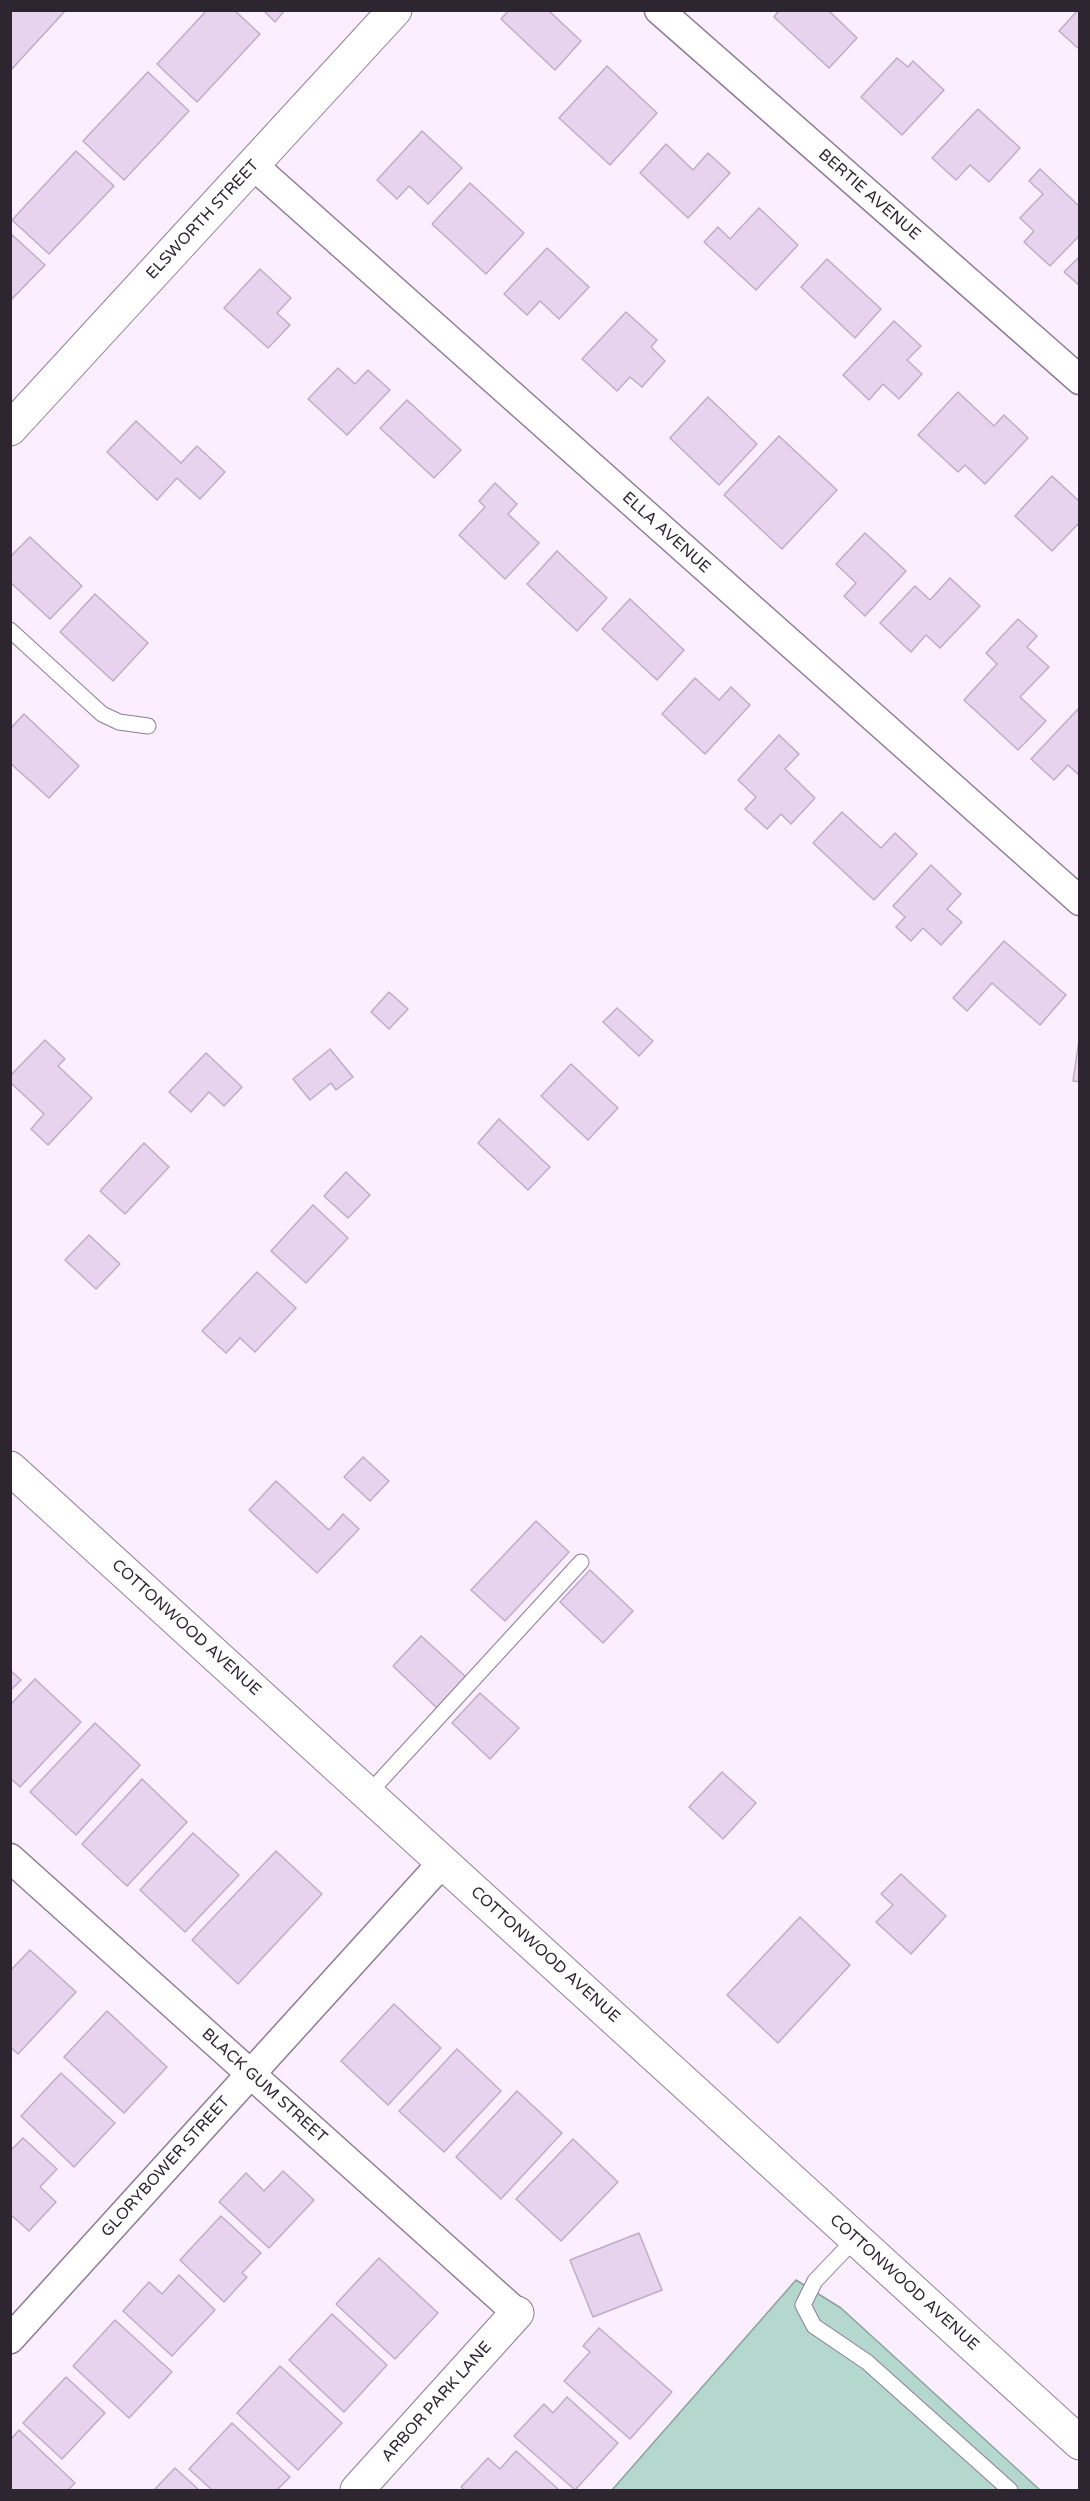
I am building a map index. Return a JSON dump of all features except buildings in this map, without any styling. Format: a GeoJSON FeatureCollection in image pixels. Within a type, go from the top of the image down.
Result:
{"type":"FeatureCollection","features":[{"type":"Feature","properties":{"kind":"street","name":"ELSWORTH STREET"},"geometry":{"type":"LineString","coordinates":[[10,429],[395,10]]}},
{"type":"Feature","properties":{"kind":"street","name":"BERTIE AVENUE"},"geometry":{"type":"LineString","coordinates":[[659,10],[1080,380]]}},
{"type":"Feature","properties":{"kind":"street","name":"ELLA AVENUE"},"geometry":{"type":"LineString","coordinates":[[253,165],[1080,901]]}},
{"type":"Feature","properties":{"kind":"street","name":"COTTONWOOD AVENUE"},"geometry":{"type":"LineString","coordinates":[[10,1468],[1080,2443]]}},
{"type":"Feature","properties":{"kind":"street","name":"BLACK GUM STREET"},"geometry":{"type":"LineString","coordinates":[[10,1858],[518,2313]]}},
{"type":"Feature","properties":{"kind":"street","name":"GLORYBOWER STREET"},"geometry":{"type":"LineString","coordinates":[[10,2339],[443,1862]]}},
{"type":"Feature","properties":{"kind":"street","name":"ARBOR PARK LANE"},"geometry":{"type":"LineString","coordinates":[[357,2490],[518,2313]]}},
{"type":"Feature","properties":{"kind":"lane"},"geometry":{"type":"LineString","coordinates":[[10,630],[102,714],[119,722],[148,726]]}},
{"type":"Feature","properties":{"kind":"lane"},"geometry":{"type":"LineString","coordinates":[[368,1794],[581,1562]]}},
{"type":"Feature","properties":{"kind":"lane"},"geometry":{"type":"LineString","coordinates":[[855,2238],[815,2281],[803,2305],[814,2326],[867,2362],[1010,2490]]}},
{"type":"Feature","properties":{"kind":"shaded area"},"geometry":{"type":"Polygon","coordinates":[[[796,2280],[841,2308],[1040,2490],[612,2490],[796,2280]]]}}]}
